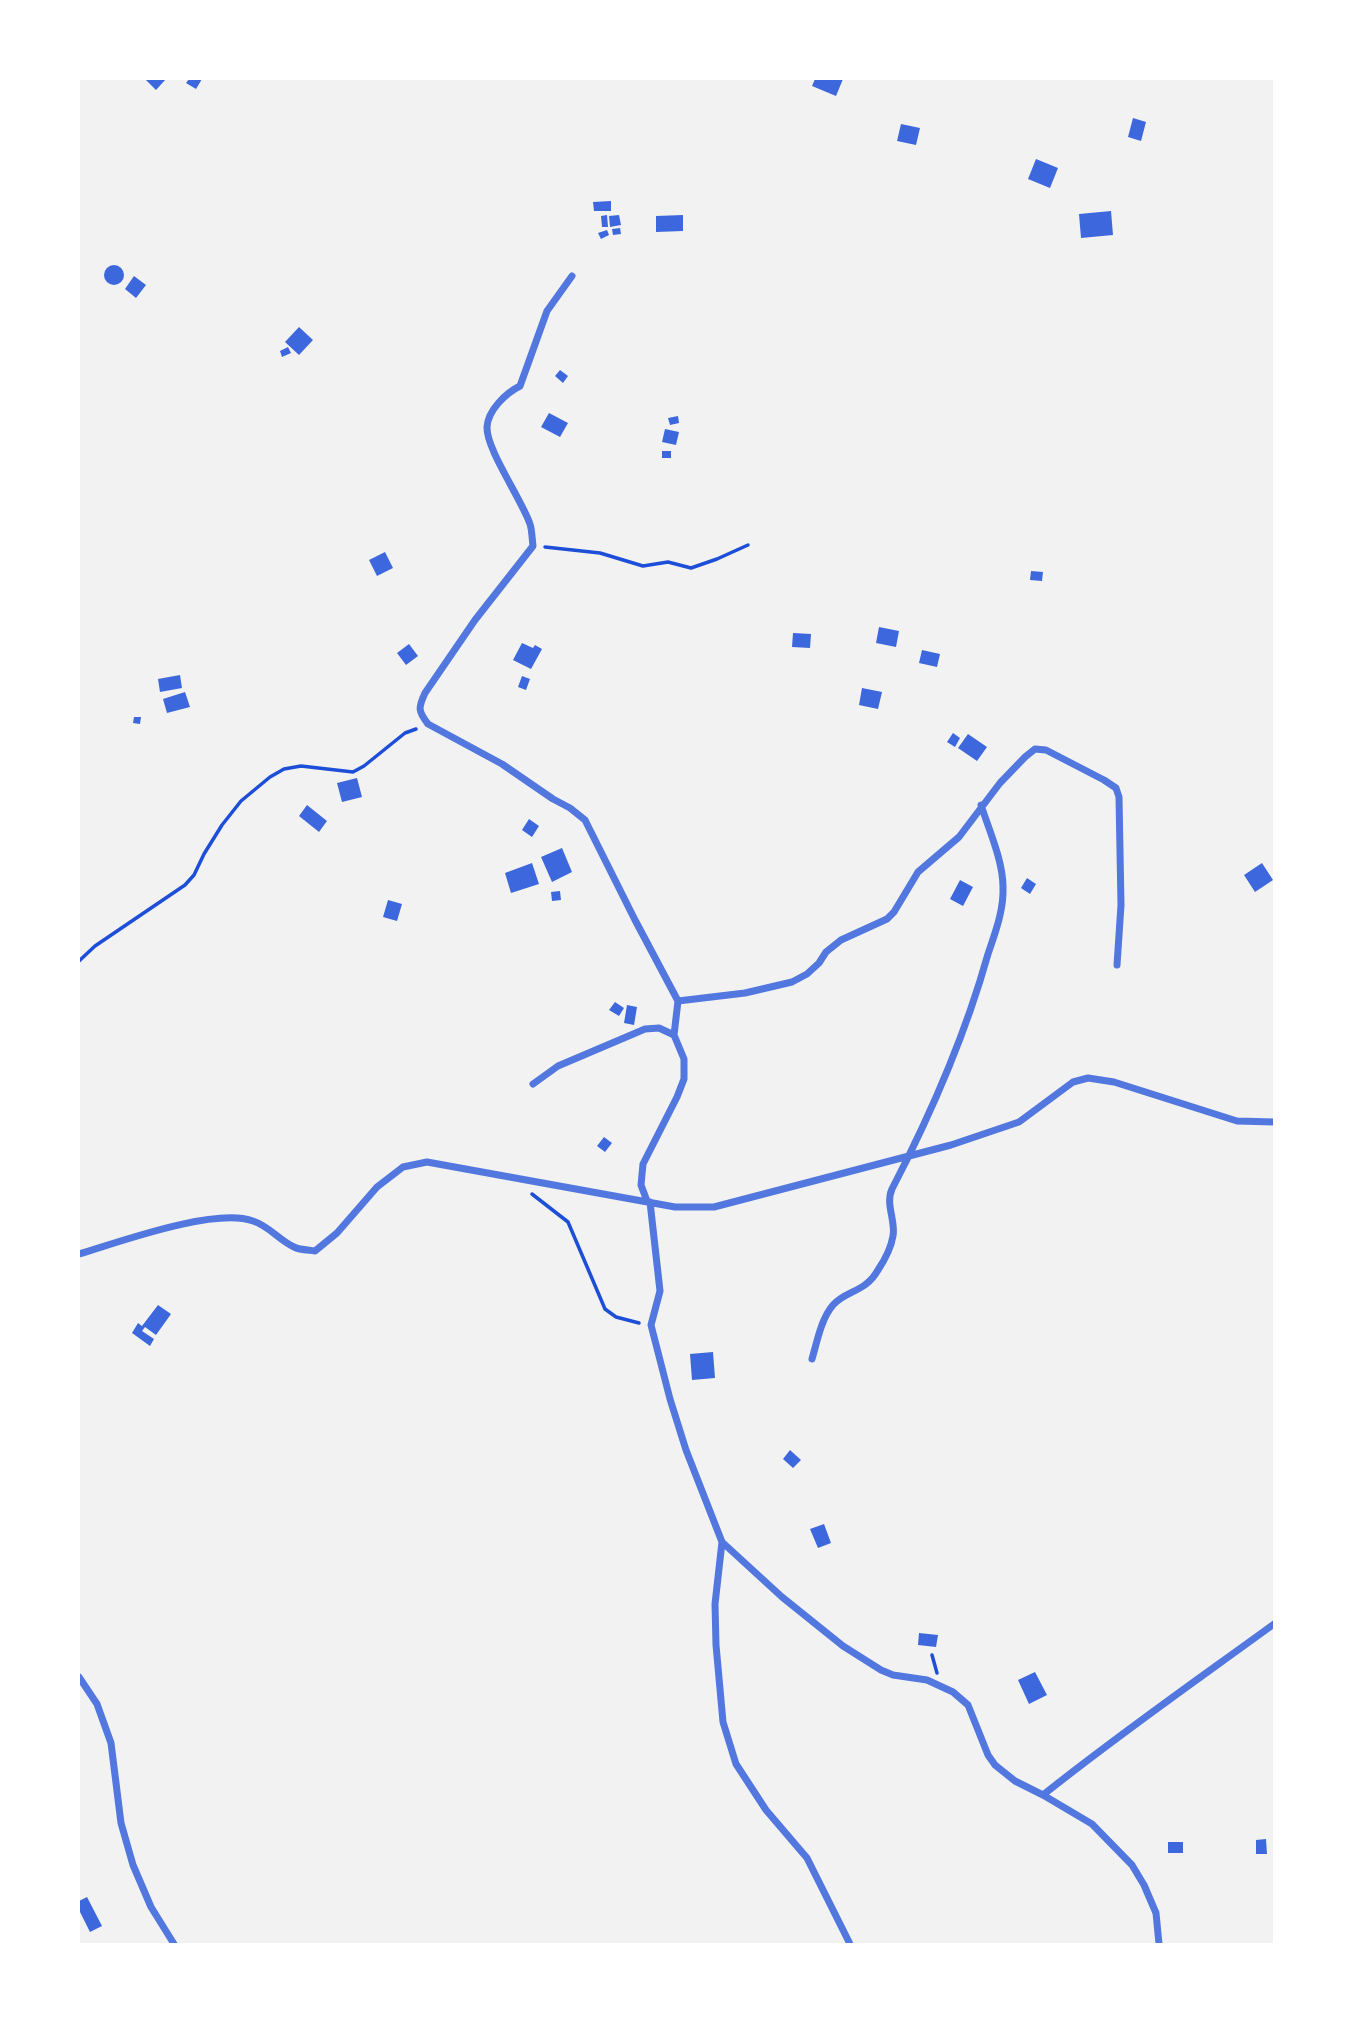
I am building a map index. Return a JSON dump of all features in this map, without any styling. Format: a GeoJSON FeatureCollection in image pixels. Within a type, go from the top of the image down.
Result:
{"type":"FeatureCollection","features":[{"type":"Feature","properties":{"kind":"street"},"geometry":{"type":"LineString","coordinates":[[572,276],[547,311],[520,386],[508,392],[492,413],[487,428],[492,445],[530,523],[533,545],[475,620],[425,693],[419,706],[421,715],[428,724],[502,764],[585,820],[678,1001],[674,1035],[684,1059],[684,1079],[643,1164],[641,1185],[648,1201],[660,1291],[651,1325],[686,1450],[722,1542],[782,1597],[843,1646],[881,1671],[927,1680],[953,1692],[968,1705],[988,1755],[995,1765],[1015,1781],[1092,1824],[1132,1866],[1156,1913],[1159,1944]]}},
{"type":"Feature","properties":{"kind":"street"},"geometry":{"type":"LineString","coordinates":[[678,1001],[745,993],[792,982],[807,974],[819,963],[826,951],[841,940],[887,919],[918,872],[959,837],[981,805],[1035,749],[1046,750],[1116,788],[1119,797],[1121,905],[1117,965]]}},
{"type":"Feature","properties":{"kind":"street"},"geometry":{"type":"LineString","coordinates":[[812,1359],[826,1317],[834,1304],[864,1287],[877,1273],[886,1255],[893,1237],[891,1192],[946,1077],[986,962],[1003,900],[1003,885],[981,805]]}},
{"type":"Feature","properties":{"kind":"street"},"geometry":{"type":"LineString","coordinates":[[533,1084],[558,1066],[645,1029],[659,1028],[674,1035]]}},
{"type":"Feature","properties":{"kind":"street"},"geometry":{"type":"LineString","coordinates":[[79,1254],[188,1223],[235,1217],[252,1220],[268,1228],[296,1248],[315,1251],[337,1233],[377,1187],[403,1167],[427,1162],[675,1207],[714,1207],[951,1144],[1019,1122],[1073,1082],[1088,1078],[1115,1082],[1237,1121],[1274,1122]]}},
{"type":"Feature","properties":{"kind":"street"},"geometry":{"type":"LineString","coordinates":[[722,1542],[715,1604],[719,1689],[723,1722],[736,1764],[766,1810],[807,1858],[849,1944]]}},
{"type":"Feature","properties":{"kind":"street"},"geometry":{"type":"LineString","coordinates":[[1043,1795],[1274,1624]]}},
{"type":"Feature","properties":{"kind":"street"},"geometry":{"type":"LineString","coordinates":[[79,1676],[97,1704],[111,1743],[121,1823],[133,1865],[151,1907],[174,1944]]}},
{"type":"Feature","properties":{"kind":"path"},"geometry":{"type":"LineString","coordinates":[[533,545],[600,553],[643,566],[668,562],[691,568],[748,545]]}},
{"type":"Feature","properties":{"kind":"path"},"geometry":{"type":"LineString","coordinates":[[79,961],[95,946],[185,885],[194,875],[222,825],[241,801],[270,777],[284,769],[300,766],[353,772],[405,733],[428,724]]}},
{"type":"Feature","properties":{"kind":"path"},"geometry":{"type":"LineString","coordinates":[[530,1192],[568,1223],[605,1309],[616,1317],[651,1325]]}},
{"type":"Feature","properties":{"kind":"building"},"geometry":{"type":"Polygon","coordinates":[[[145,79],[166,79],[156,90],[145,79]]]}},
{"type":"Feature","properties":{"kind":"building"},"geometry":{"type":"Polygon","coordinates":[[[189,79],[202,79],[196,89],[186,83],[189,79]]]}},
{"type":"Feature","properties":{"kind":"building"},"geometry":{"type":"Polygon","coordinates":[[[815,79],[843,79],[836,96],[812,86],[815,79]]]}},
{"type":"Feature","properties":{"kind":"building"},"geometry":{"type":"Polygon","coordinates":[[[1133,118],[1146,122],[1141,141],[1128,137],[1133,118]]]}},
{"type":"Feature","properties":{"kind":"building"},"geometry":{"type":"Polygon","coordinates":[[[901,124],[920,128],[916,145],[897,141],[901,124]]]}},
{"type":"Feature","properties":{"kind":"building"},"geometry":{"type":"Polygon","coordinates":[[[1036,159],[1058,168],[1050,188],[1028,179],[1036,159]]]}},
{"type":"Feature","properties":{"kind":"building"},"geometry":{"type":"Polygon","coordinates":[[[611,201],[611,211],[594,211],[593,202],[611,201]]]}},
{"type":"Feature","properties":{"kind":"building"},"geometry":{"type":"Polygon","coordinates":[[[1111,211],[1113,235],[1081,238],[1079,214],[1111,211]]]}},
{"type":"Feature","properties":{"kind":"building"},"geometry":{"type":"Polygon","coordinates":[[[607,215],[608,227],[602,227],[601,216],[607,215]]]}},
{"type":"Feature","properties":{"kind":"building"},"geometry":{"type":"Polygon","coordinates":[[[619,215],[621,225],[610,227],[609,216],[619,215]]]}},
{"type":"Feature","properties":{"kind":"building"},"geometry":{"type":"Polygon","coordinates":[[[683,215],[683,231],[656,232],[656,216],[683,215]]]}},
{"type":"Feature","properties":{"kind":"building"},"geometry":{"type":"Polygon","coordinates":[[[620,228],[621,234],[613,235],[612,229],[620,228]]]}},
{"type":"Feature","properties":{"kind":"building"},"geometry":{"type":"Polygon","coordinates":[[[607,230],[609,235],[601,239],[598,233],[607,230]]]}},
{"type":"Feature","properties":{"kind":"building"},"geometry":{"type":"Polygon","coordinates":[[[114,265],[121,268],[124,275],[121,282],[114,285],[107,282],[104,275],[107,268],[114,265]]]}},
{"type":"Feature","properties":{"kind":"building"},"geometry":{"type":"Polygon","coordinates":[[[134,276],[146,285],[136,298],[125,289],[134,276]]]}},
{"type":"Feature","properties":{"kind":"building"},"geometry":{"type":"Polygon","coordinates":[[[299,327],[313,340],[299,355],[285,342],[299,327]]]}},
{"type":"Feature","properties":{"kind":"building"},"geometry":{"type":"Polygon","coordinates":[[[288,347],[291,353],[282,357],[280,351],[288,347]]]}},
{"type":"Feature","properties":{"kind":"building"},"geometry":{"type":"Polygon","coordinates":[[[560,370],[568,376],[563,383],[555,376],[560,370]]]}},
{"type":"Feature","properties":{"kind":"building"},"geometry":{"type":"Polygon","coordinates":[[[549,413],[568,423],[560,437],[541,427],[549,413]]]}},
{"type":"Feature","properties":{"kind":"building"},"geometry":{"type":"Polygon","coordinates":[[[678,416],[679,423],[670,425],[668,418],[678,416]]]}},
{"type":"Feature","properties":{"kind":"building"},"geometry":{"type":"Polygon","coordinates":[[[665,429],[679,432],[676,445],[662,442],[665,429]]]}},
{"type":"Feature","properties":{"kind":"building"},"geometry":{"type":"Polygon","coordinates":[[[662,451],[671,451],[671,458],[662,458],[662,451]]]}},
{"type":"Feature","properties":{"kind":"building"},"geometry":{"type":"Polygon","coordinates":[[[385,552],[393,568],[377,576],[369,560],[385,552]]]}},
{"type":"Feature","properties":{"kind":"building"},"geometry":{"type":"Polygon","coordinates":[[[1031,571],[1043,572],[1042,581],[1030,580],[1031,571]]]}},
{"type":"Feature","properties":{"kind":"building"},"geometry":{"type":"Polygon","coordinates":[[[879,627],[899,631],[896,647],[876,643],[879,627]]]}},
{"type":"Feature","properties":{"kind":"building"},"geometry":{"type":"Polygon","coordinates":[[[793,633],[811,634],[810,648],[792,647],[793,633]]]}},
{"type":"Feature","properties":{"kind":"building"},"geometry":{"type":"Polygon","coordinates":[[[522,643],[542,649],[531,669],[513,660],[522,643]]]}},
{"type":"Feature","properties":{"kind":"building"},"geometry":{"type":"Polygon","coordinates":[[[409,644],[418,656],[406,665],[397,653],[409,644]]]}},
{"type":"Feature","properties":{"kind":"building"},"geometry":{"type":"Polygon","coordinates":[[[922,650],[940,654],[937,667],[919,663],[922,650]]]}},
{"type":"Feature","properties":{"kind":"building"},"geometry":{"type":"Polygon","coordinates":[[[180,675],[182,688],[160,692],[158,679],[180,675]]]}},
{"type":"Feature","properties":{"kind":"building"},"geometry":{"type":"Polygon","coordinates":[[[522,676],[530,679],[526,690],[518,687],[522,676]]]}},
{"type":"Feature","properties":{"kind":"building"},"geometry":{"type":"Polygon","coordinates":[[[862,688],[882,692],[878,709],[859,705],[862,688]]]}},
{"type":"Feature","properties":{"kind":"building"},"geometry":{"type":"Polygon","coordinates":[[[185,692],[190,707],[167,713],[163,699],[185,692]]]}},
{"type":"Feature","properties":{"kind":"building"},"geometry":{"type":"Polygon","coordinates":[[[134,717],[141,717],[140,724],[133,723],[134,717]]]}},
{"type":"Feature","properties":{"kind":"building"},"geometry":{"type":"Polygon","coordinates":[[[953,733],[960,738],[955,747],[947,742],[953,733]]]}},
{"type":"Feature","properties":{"kind":"building"},"geometry":{"type":"Polygon","coordinates":[[[968,734],[987,747],[977,761],[958,748],[968,734]]]}},
{"type":"Feature","properties":{"kind":"building"},"geometry":{"type":"Polygon","coordinates":[[[357,778],[362,797],[342,802],[337,783],[357,778]]]}},
{"type":"Feature","properties":{"kind":"building"},"geometry":{"type":"Polygon","coordinates":[[[307,805],[327,821],[319,832],[299,816],[307,805]]]}},
{"type":"Feature","properties":{"kind":"building"},"geometry":{"type":"Polygon","coordinates":[[[529,819],[539,826],[532,837],[522,830],[529,819]]]}},
{"type":"Feature","properties":{"kind":"building"},"geometry":{"type":"Polygon","coordinates":[[[562,848],[572,872],[552,882],[541,857],[562,848]]]}},
{"type":"Feature","properties":{"kind":"building"},"geometry":{"type":"Polygon","coordinates":[[[532,863],[539,884],[511,893],[505,873],[532,863]]]}},
{"type":"Feature","properties":{"kind":"building"},"geometry":{"type":"Polygon","coordinates":[[[1262,863],[1273,880],[1255,892],[1244,875],[1262,863]]]}},
{"type":"Feature","properties":{"kind":"building"},"geometry":{"type":"Polygon","coordinates":[[[1027,878],[1036,884],[1030,894],[1021,888],[1027,878]]]}},
{"type":"Feature","properties":{"kind":"building"},"geometry":{"type":"Polygon","coordinates":[[[960,880],[973,887],[963,906],[950,899],[960,880]]]}},
{"type":"Feature","properties":{"kind":"building"},"geometry":{"type":"Polygon","coordinates":[[[560,891],[561,900],[552,901],[551,892],[560,891]]]}},
{"type":"Feature","properties":{"kind":"building"},"geometry":{"type":"Polygon","coordinates":[[[388,900],[402,904],[397,921],[383,917],[388,900]]]}},
{"type":"Feature","properties":{"kind":"building"},"geometry":{"type":"Polygon","coordinates":[[[615,1002],[624,1008],[619,1016],[609,1010],[615,1002]]]}},
{"type":"Feature","properties":{"kind":"building"},"geometry":{"type":"Polygon","coordinates":[[[627,1005],[637,1007],[634,1025],[624,1023],[627,1005]]]}},
{"type":"Feature","properties":{"kind":"building"},"geometry":{"type":"Polygon","coordinates":[[[604,1137],[612,1143],[605,1152],[597,1146],[604,1137]]]}},
{"type":"Feature","properties":{"kind":"building"},"geometry":{"type":"Polygon","coordinates":[[[158,1305],[171,1314],[156,1335],[145,1327],[142,1331],[154,1339],[150,1346],[132,1333],[138,1323],[142,1326],[158,1305]]]}},
{"type":"Feature","properties":{"kind":"building"},"geometry":{"type":"Polygon","coordinates":[[[713,1352],[715,1378],[692,1380],[690,1354],[713,1352]]]}},
{"type":"Feature","properties":{"kind":"building"},"geometry":{"type":"Polygon","coordinates":[[[790,1450],[801,1460],[793,1468],[783,1459],[790,1450]]]}},
{"type":"Feature","properties":{"kind":"building"},"geometry":{"type":"Polygon","coordinates":[[[824,1524],[831,1543],[818,1548],[810,1529],[824,1524]]]}},
{"type":"Feature","properties":{"kind":"building"},"geometry":{"type":"Polygon","coordinates":[[[919,1633],[938,1635],[936,1647],[918,1645],[919,1633]]]}},
{"type":"Feature","properties":{"kind":"building"},"geometry":{"type":"Polygon","coordinates":[[[1035,1672],[1047,1695],[1029,1704],[1018,1680],[1035,1672]]]}},
{"type":"Feature","properties":{"kind":"building"},"geometry":{"type":"Polygon","coordinates":[[[1266,1839],[1267,1854],[1256,1854],[1256,1840],[1266,1839]]]}},
{"type":"Feature","properties":{"kind":"building"},"geometry":{"type":"Polygon","coordinates":[[[1168,1842],[1183,1842],[1183,1853],[1168,1853],[1168,1842]]]}},
{"type":"Feature","properties":{"kind":"building"},"geometry":{"type":"Polygon","coordinates":[[[87,1897],[102,1926],[90,1932],[79,1910],[79,1901],[87,1897]]]}}]}
